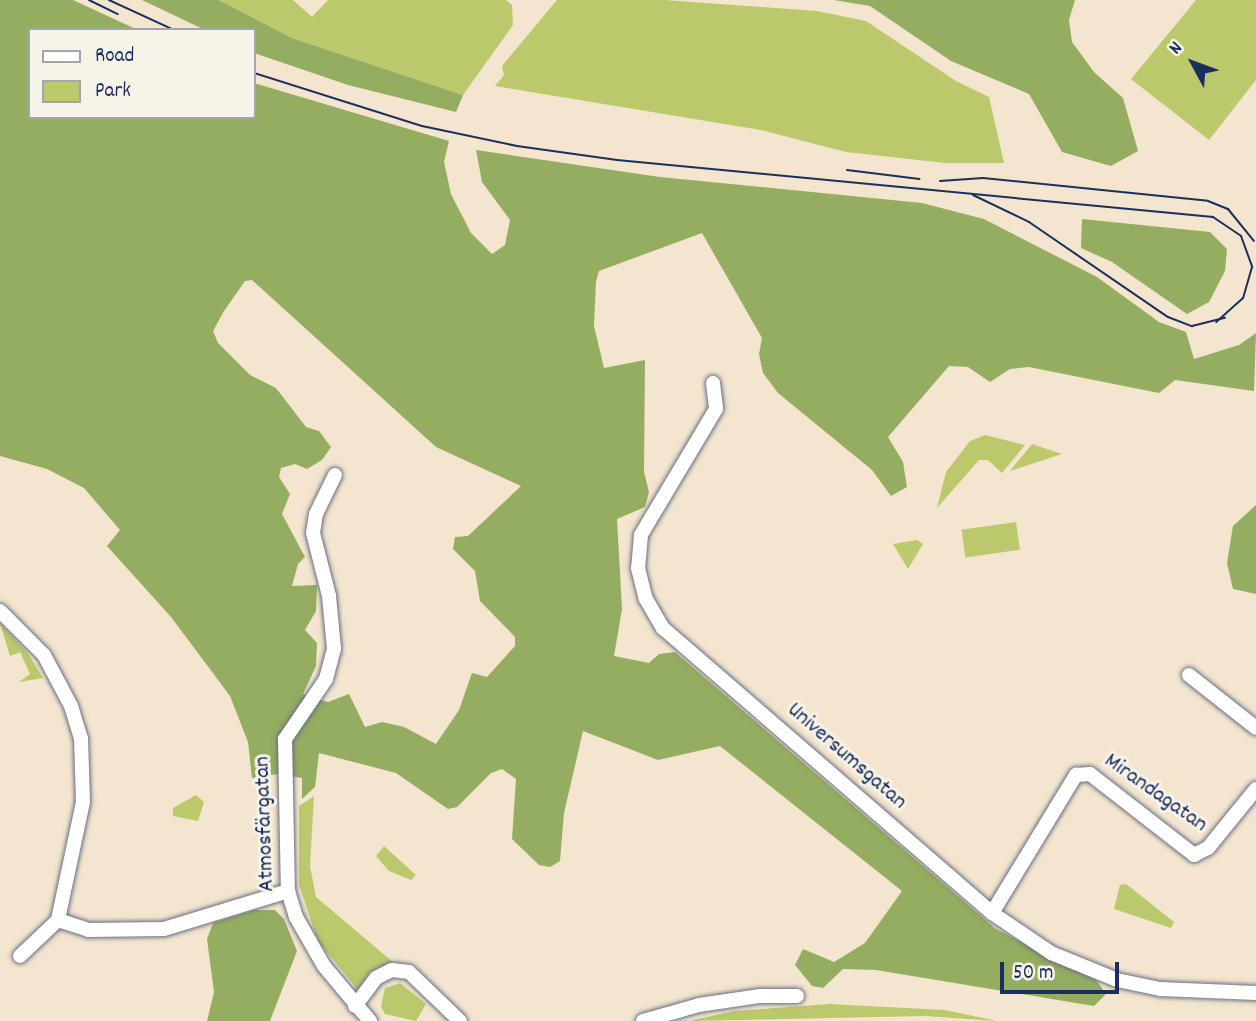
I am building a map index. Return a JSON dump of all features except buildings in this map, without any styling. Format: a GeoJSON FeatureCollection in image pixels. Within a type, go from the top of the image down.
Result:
{"type":"FeatureCollection","features":[{"type":"Feature","properties":{"kind":"street","name":"Universumsgatan"},"geometry":{"type":"LineString","coordinates":[[713,383],[716,409],[641,535],[638,568],[653,615],[676,641],[992,913],[1051,953],[1117,980],[1192,993],[1256,993]]}},
{"type":"Feature","properties":{"kind":"street","name":"Atmosfärgatan"},"geometry":{"type":"LineString","coordinates":[[335,475],[316,514],[313,533],[329,596],[334,649],[326,679],[285,739],[288,891],[308,941],[355,1006],[370,1021]]}},
{"type":"Feature","properties":{"kind":"street"},"geometry":{"type":"LineString","coordinates":[[0,611],[44,655],[71,706],[81,738],[83,802],[58,920],[20,957]]}},
{"type":"Feature","properties":{"kind":"street"},"geometry":{"type":"LineString","coordinates":[[1189,675],[1256,728]]}},
{"type":"Feature","properties":{"kind":"street","name":"Mirandagatan"},"geometry":{"type":"LineString","coordinates":[[992,913],[1076,775],[1090,774],[1194,855],[1208,848],[1256,789]]}},
{"type":"Feature","properties":{"kind":"street"},"geometry":{"type":"LineString","coordinates":[[58,920],[88,930],[164,929],[288,891]]}},
{"type":"Feature","properties":{"kind":"street"},"geometry":{"type":"LineString","coordinates":[[355,1006],[376,978],[392,970],[409,972],[460,1021]]}},
{"type":"Feature","properties":{"kind":"street"},"geometry":{"type":"LineString","coordinates":[[643,1021],[699,1005],[797,996]]}},
{"type":"Feature","properties":{"kind":"green space"},"geometry":{"type":"Polygon","coordinates":[[[0,0],[73,0],[134,28],[28,28],[28,119],[256,119],[256,84],[449,141],[444,162],[451,194],[471,233],[492,254],[505,245],[510,220],[482,182],[476,150],[660,177],[922,203],[984,219],[1097,277],[1159,322],[1186,332],[1194,359],[1239,345],[1256,333],[1254,391],[1175,380],[1159,393],[1029,367],[1010,369],[990,382],[968,367],[949,366],[888,437],[903,462],[907,487],[891,496],[872,470],[778,393],[763,373],[759,354],[762,338],[702,233],[599,271],[596,281],[594,326],[604,368],[645,360],[644,472],[649,492],[645,507],[617,519],[622,609],[614,656],[649,663],[659,654],[675,652],[996,929],[1097,981],[1106,994],[1094,1006],[876,970],[843,969],[823,988],[812,986],[795,965],[803,949],[834,962],[865,943],[902,891],[720,746],[658,760],[583,731],[564,813],[560,861],[550,867],[539,865],[512,839],[516,779],[502,769],[491,773],[457,807],[448,809],[396,773],[319,753],[315,787],[302,799],[302,778],[278,774],[252,778],[248,742],[230,696],[171,617],[107,546],[120,530],[84,488],[47,469],[0,456],[0,0]],[[252,280],[245,281],[213,331],[218,343],[250,375],[276,388],[306,427],[319,431],[331,447],[322,460],[307,469],[295,464],[281,468],[279,477],[290,494],[282,514],[305,557],[298,564],[292,586],[317,585],[316,611],[305,630],[317,643],[316,666],[303,694],[328,702],[349,694],[365,727],[382,722],[404,727],[436,744],[459,710],[472,673],[487,677],[515,646],[515,637],[480,601],[475,571],[453,549],[455,537],[468,536],[521,486],[436,447],[252,280]]]}},
{"type":"Feature","properties":{"kind":"green space"},"geometry":{"type":"Polygon","coordinates":[[[142,0],[219,0],[292,38],[463,95],[456,112],[348,85],[256,54],[256,28],[201,28],[142,0]]]}},
{"type":"Feature","properties":{"kind":"green space"},"geometry":{"type":"Polygon","coordinates":[[[219,0],[293,0],[312,17],[328,0],[506,0],[512,5],[513,25],[463,95],[292,38],[219,0]]]}},
{"type":"Feature","properties":{"kind":"green space"},"geometry":{"type":"Polygon","coordinates":[[[557,0],[665,0],[817,11],[866,21],[956,81],[989,97],[1004,163],[945,163],[846,152],[761,130],[495,86],[504,75],[502,66],[557,0]]]}},
{"type":"Feature","properties":{"kind":"green space"},"geometry":{"type":"Polygon","coordinates":[[[834,0],[1075,0],[1069,20],[1072,42],[1094,72],[1123,98],[1138,151],[1111,166],[1062,152],[1029,94],[951,61],[870,6],[834,0]]]}},
{"type":"Feature","properties":{"kind":"green space"},"geometry":{"type":"Polygon","coordinates":[[[1196,0],[1256,0],[1256,80],[1209,140],[1131,79],[1196,0]]]}},
{"type":"Feature","properties":{"kind":"green space"},"geometry":{"type":"Polygon","coordinates":[[[1082,219],[1210,232],[1227,249],[1225,271],[1209,302],[1187,314],[1112,262],[1081,248],[1082,219]]]}},
{"type":"Feature","properties":{"kind":"green space"},"geometry":{"type":"Polygon","coordinates":[[[985,435],[1025,445],[1002,473],[988,460],[979,460],[937,508],[946,472],[970,441],[985,435]]]}},
{"type":"Feature","properties":{"kind":"green space"},"geometry":{"type":"Polygon","coordinates":[[[1032,444],[1062,454],[1010,471],[1014,466],[1032,444]]]}},
{"type":"Feature","properties":{"kind":"green space"},"geometry":{"type":"Polygon","coordinates":[[[1256,505],[1256,594],[1233,589],[1227,563],[1233,526],[1256,505]]]}},
{"type":"Feature","properties":{"kind":"green space"},"geometry":{"type":"Polygon","coordinates":[[[1016,522],[1020,550],[965,557],[962,530],[1016,522]]]}},
{"type":"Feature","properties":{"kind":"green space"},"geometry":{"type":"Polygon","coordinates":[[[917,540],[923,544],[908,569],[893,544],[917,540]]]}},
{"type":"Feature","properties":{"kind":"green space"},"geometry":{"type":"Polygon","coordinates":[[[0,623],[27,652],[43,678],[19,682],[30,674],[20,652],[10,656],[0,623]]]}},
{"type":"Feature","properties":{"kind":"green space"},"geometry":{"type":"Polygon","coordinates":[[[196,795],[204,802],[198,821],[173,816],[173,808],[196,795]]]}},
{"type":"Feature","properties":{"kind":"green space"},"geometry":{"type":"Polygon","coordinates":[[[314,796],[310,866],[316,897],[394,963],[370,972],[358,990],[318,941],[299,885],[299,806],[314,796]]]}},
{"type":"Feature","properties":{"kind":"green space"},"geometry":{"type":"Polygon","coordinates":[[[384,846],[416,875],[411,880],[389,871],[376,856],[384,846]]]}},
{"type":"Feature","properties":{"kind":"green space"},"geometry":{"type":"Polygon","coordinates":[[[1126,884],[1174,922],[1171,928],[1114,909],[1120,885],[1126,884]]]}},
{"type":"Feature","properties":{"kind":"green space"},"geometry":{"type":"Polygon","coordinates":[[[254,910],[275,910],[284,919],[297,951],[270,1021],[207,1021],[214,992],[207,939],[213,923],[254,910]]]}},
{"type":"Feature","properties":{"kind":"green space"},"geometry":{"type":"Polygon","coordinates":[[[400,983],[426,1004],[416,1021],[385,1014],[381,1007],[385,988],[400,983]]]}},
{"type":"Feature","properties":{"kind":"green space"},"geometry":{"type":"Polygon","coordinates":[[[829,1004],[945,1010],[997,1021],[925,1016],[689,1021],[734,1011],[829,1004]]]}},
{"type":"Feature","properties":{"kind":"tram line"},"geometry":{"type":"LineString","coordinates":[[89,0],[118,14]]}},
{"type":"Feature","properties":{"kind":"tram line"},"geometry":{"type":"LineString","coordinates":[[109,0],[170,28]]}},
{"type":"Feature","properties":{"kind":"tram line"},"geometry":{"type":"LineString","coordinates":[[256,74],[422,126],[517,146],[617,160],[1213,217],[1241,236],[1252,267],[1243,298],[1216,322]]}},
{"type":"Feature","properties":{"kind":"tram line"},"geometry":{"type":"LineString","coordinates":[[847,170],[919,179]]}},
{"type":"Feature","properties":{"kind":"tram line"},"geometry":{"type":"LineString","coordinates":[[940,181],[983,178],[1208,201],[1228,209],[1254,241]]}},
{"type":"Feature","properties":{"kind":"tram line"},"geometry":{"type":"LineString","coordinates":[[973,195],[1029,222],[1168,317],[1192,326],[1225,318]]}}]}
